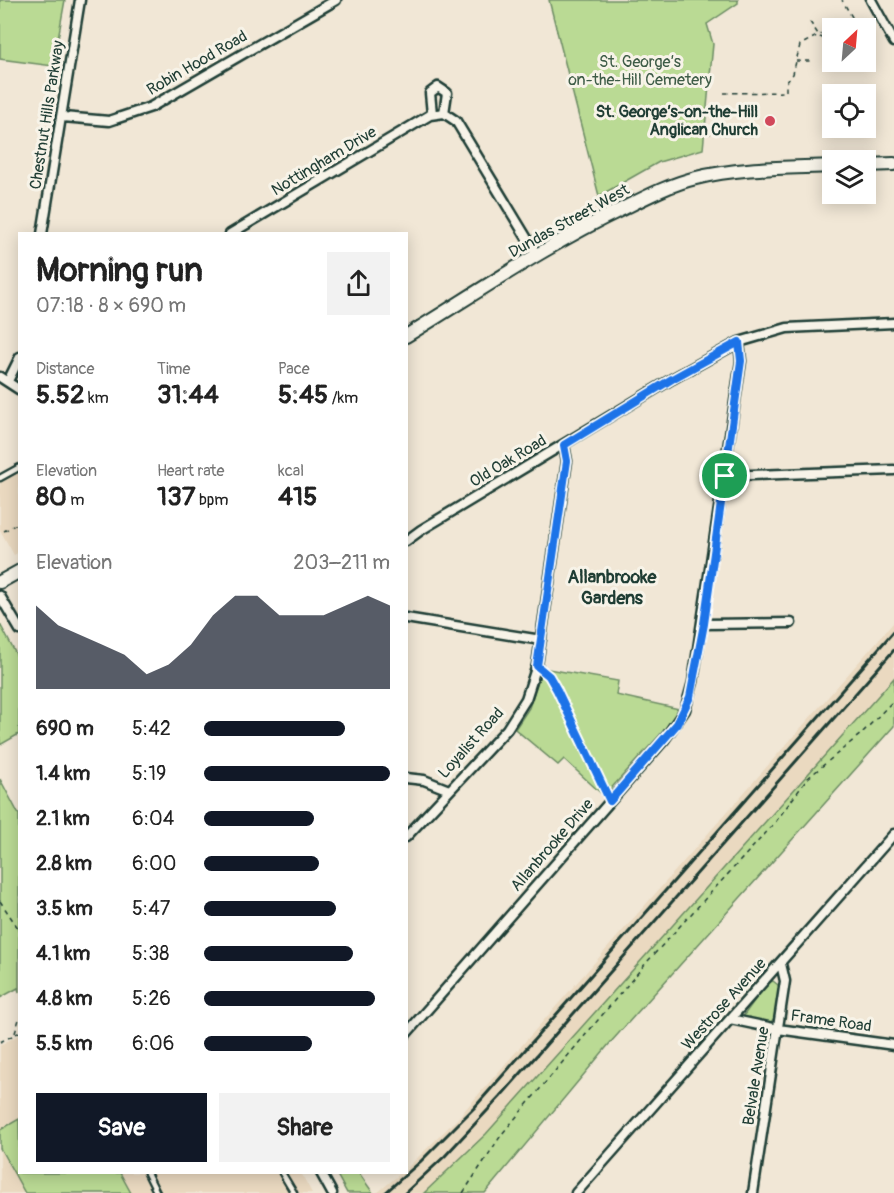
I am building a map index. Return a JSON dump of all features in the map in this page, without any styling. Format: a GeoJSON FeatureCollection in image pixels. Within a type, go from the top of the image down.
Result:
{"type":"FeatureCollection","features":[{"type":"Feature","properties":{"kind":"main road"},"geometry":{"type":"LineString","coordinates":[[876,165],[894,164]]}},
{"type":"Feature","properties":{"kind":"main road","name":"Dundas Street West"},"geometry":{"type":"LineString","coordinates":[[408,335],[593,222],[695,178],[750,170],[822,166]]}},
{"type":"Feature","properties":{"kind":"main road"},"geometry":{"type":"LineString","coordinates":[[0,582],[18,572]]}},
{"type":"Feature","properties":{"kind":"street","name":"Chestnut Hills Parkway"},"geometry":{"type":"LineString","coordinates":[[42,232],[63,117],[80,0]]}},
{"type":"Feature","properties":{"kind":"street","name":"Robin Hood Road"},"geometry":{"type":"LineString","coordinates":[[63,117],[109,121],[151,107],[336,0]]}},
{"type":"Feature","properties":{"kind":"street"},"geometry":{"type":"LineString","coordinates":[[871,0],[894,42]]}},
{"type":"Feature","properties":{"kind":"street"},"geometry":{"type":"LineString","coordinates":[[432,114],[430,93],[438,87],[447,93],[444,113],[456,121],[537,255]]}},
{"type":"Feature","properties":{"kind":"street","name":"Nottingham Drive"},"geometry":{"type":"LineString","coordinates":[[233,232],[432,114],[444,113]]}},
{"type":"Feature","properties":{"kind":"street","name":"Old Oak Road"},"geometry":{"type":"LineString","coordinates":[[408,540],[672,379],[739,342],[787,328],[894,322]]}},
{"type":"Feature","properties":{"kind":"street","name":"Allanbrooke Drive"},"geometry":{"type":"LineString","coordinates":[[408,1032],[664,740],[685,710],[704,624],[741,361],[739,342]]}},
{"type":"Feature","properties":{"kind":"street"},"geometry":{"type":"LineString","coordinates":[[18,360],[4,379],[18,389]]}},
{"type":"Feature","properties":{"kind":"street","name":"Loyalist Road"},"geometry":{"type":"LineString","coordinates":[[408,835],[514,720],[526,699],[537,666],[541,640],[567,461],[564,445]]}},
{"type":"Feature","properties":{"kind":"street"},"geometry":{"type":"LineString","coordinates":[[725,476],[894,470]]}},
{"type":"Feature","properties":{"kind":"street"},"geometry":{"type":"LineString","coordinates":[[0,596],[18,627]]}},
{"type":"Feature","properties":{"kind":"street"},"geometry":{"type":"LineString","coordinates":[[408,618],[541,640]]}},
{"type":"Feature","properties":{"kind":"street"},"geometry":{"type":"LineString","coordinates":[[704,624],[791,623]]}},
{"type":"Feature","properties":{"kind":"street"},"geometry":{"type":"LineString","coordinates":[[408,778],[424,780],[449,790]]}},
{"type":"Feature","properties":{"kind":"street","name":"Westrose Avenue"},"geometry":{"type":"LineString","coordinates":[[576,1193],[894,834]]}},
{"type":"Feature","properties":{"kind":"street","name":"Belvale Avenue"},"geometry":{"type":"LineString","coordinates":[[753,1193],[785,981],[781,964]]}},
{"type":"Feature","properties":{"kind":"street","name":"Frame Road"},"geometry":{"type":"LineString","coordinates":[[729,1019],[778,1029],[894,1045]]}},
{"type":"Feature","properties":{"kind":"street"},"geometry":{"type":"LineString","coordinates":[[322,1174],[332,1193]]}},
{"type":"Feature","properties":{"kind":"lane"},"geometry":{"type":"LineString","coordinates":[[0,478],[18,468]]}},
{"type":"Feature","properties":{"kind":"lane"},"geometry":{"type":"LineString","coordinates":[[148,1174],[157,1193]]}},
{"type":"Feature","properties":{"kind":"lane"},"geometry":{"type":"LineString","coordinates":[[283,1174],[294,1193]]}},
{"type":"Feature","properties":{"kind":"path"},"geometry":{"type":"LineString","coordinates":[[724,93],[786,92],[786,83],[793,74],[800,45],[852,17],[842,0]]}},
{"type":"Feature","properties":{"kind":"path"},"geometry":{"type":"LineString","coordinates":[[810,22],[822,36]]}},
{"type":"Feature","properties":{"kind":"path"},"geometry":{"type":"LineString","coordinates":[[795,61],[813,61]]}},
{"type":"Feature","properties":{"kind":"path"},"geometry":{"type":"LineString","coordinates":[[697,133],[752,136]]}},
{"type":"Feature","properties":{"kind":"path"},"geometry":{"type":"LineString","coordinates":[[4,531],[18,523]]}},
{"type":"Feature","properties":{"kind":"path"},"geometry":{"type":"LineString","coordinates":[[537,666],[549,676],[557,690],[610,801]]}},
{"type":"Feature","properties":{"kind":"path"},"geometry":{"type":"LineString","coordinates":[[463,1193],[502,1134],[646,963],[774,824],[808,778],[862,733],[894,700]]}},
{"type":"Feature","properties":{"kind":"path"},"geometry":{"type":"LineString","coordinates":[[0,902],[18,928]]}},
{"type":"Feature","properties":{"kind":"path"},"geometry":{"type":"LineString","coordinates":[[15,1034],[18,1023]]}},
{"type":"Feature","properties":{"kind":"path"},"geometry":{"type":"LineString","coordinates":[[0,1042],[18,1033]]}},
{"type":"Feature","properties":{"kind":"shaded area"},"geometry":{"type":"Polygon","coordinates":[[[18,471],[18,553],[14,555],[0,530],[0,481],[18,471]]]}},
{"type":"Feature","properties":{"kind":"shaded area"},"geometry":{"type":"Polygon","coordinates":[[[894,622],[894,678],[486,1134],[424,1193],[377,1193],[400,1174],[408,1174],[408,1167],[457,1119],[894,622]]]}},
{"type":"Feature","properties":{"kind":"shaded area"},"geometry":{"type":"Polygon","coordinates":[[[18,1036],[18,1174],[302,1174],[312,1193],[0,1193],[0,1045],[18,1036]]]}},
{"type":"Feature","properties":{"kind":"green space"},"geometry":{"type":"Polygon","coordinates":[[[0,0],[65,0],[53,66],[0,59],[0,0]]]}},
{"type":"Feature","properties":{"kind":"green space","name":"St. George’s on-the-Hill Cemetery"},"geometry":{"type":"Polygon","coordinates":[[[549,0],[738,0],[738,3],[707,24],[713,44],[703,149],[659,162],[599,196],[549,0]]]}},
{"type":"Feature","properties":{"kind":"green space"},"geometry":{"type":"Polygon","coordinates":[[[0,624],[18,658],[18,735],[0,745],[0,624]]]}},
{"type":"Feature","properties":{"kind":"green space"},"geometry":{"type":"Polygon","coordinates":[[[542,668],[618,681],[616,695],[679,709],[668,726],[604,796],[564,759],[558,765],[515,729],[529,708],[542,668]]]}},
{"type":"Feature","properties":{"kind":"green space"},"geometry":{"type":"Polygon","coordinates":[[[894,678],[894,726],[610,1043],[485,1193],[424,1193],[486,1134],[894,678]]]}},
{"type":"Feature","properties":{"kind":"green space"},"geometry":{"type":"Polygon","coordinates":[[[0,779],[18,813],[18,988],[0,998],[0,779]]]}},
{"type":"Feature","properties":{"kind":"green space"},"geometry":{"type":"Polygon","coordinates":[[[773,981],[779,989],[774,1018],[769,1025],[744,1018],[767,983],[773,981]]]}},
{"type":"Feature","properties":{"kind":"green space"},"geometry":{"type":"Polygon","coordinates":[[[18,1120],[18,1174],[121,1174],[131,1193],[25,1193],[0,1148],[0,1130],[18,1120]]]}},
{"type":"Feature","properties":{"kind":"green space"},"geometry":{"type":"Polygon","coordinates":[[[337,1174],[360,1174],[373,1193],[347,1193],[337,1174]]]}},
{"type":"Feature","properties":{"kind":"railway"},"geometry":{"type":"LineString","coordinates":[[408,1173],[474,1108],[894,631]]}},
{"type":"Feature","properties":{"kind":"railway"},"geometry":{"type":"LineString","coordinates":[[405,1193],[445,1156],[500,1097],[894,650]]}},
{"type":"Feature","properties":{"kind":"railway"},"geometry":{"type":"LineString","coordinates":[[385,1193],[406,1174]]}},
{"type":"Feature","properties":{"kind":"place","name":"St. George’s-on-the-Hill Anglican Church"},"geometry":{"type":"Point","coordinates":[770,121]}},
{"type":"Feature","properties":{"kind":"district","name":"Allanbrooke Gardens"},"geometry":{"type":"Point","coordinates":[612,587]}},
{"type":"Feature","properties":{"kind":"route"},"geometry":{"type":"LineString","coordinates":[[739,342],[741,361],[725,476],[704,624],[690,697],[677,724],[610,801],[557,690],[549,676],[537,666],[567,461],[564,445],[672,379],[739,342]]}}]}
